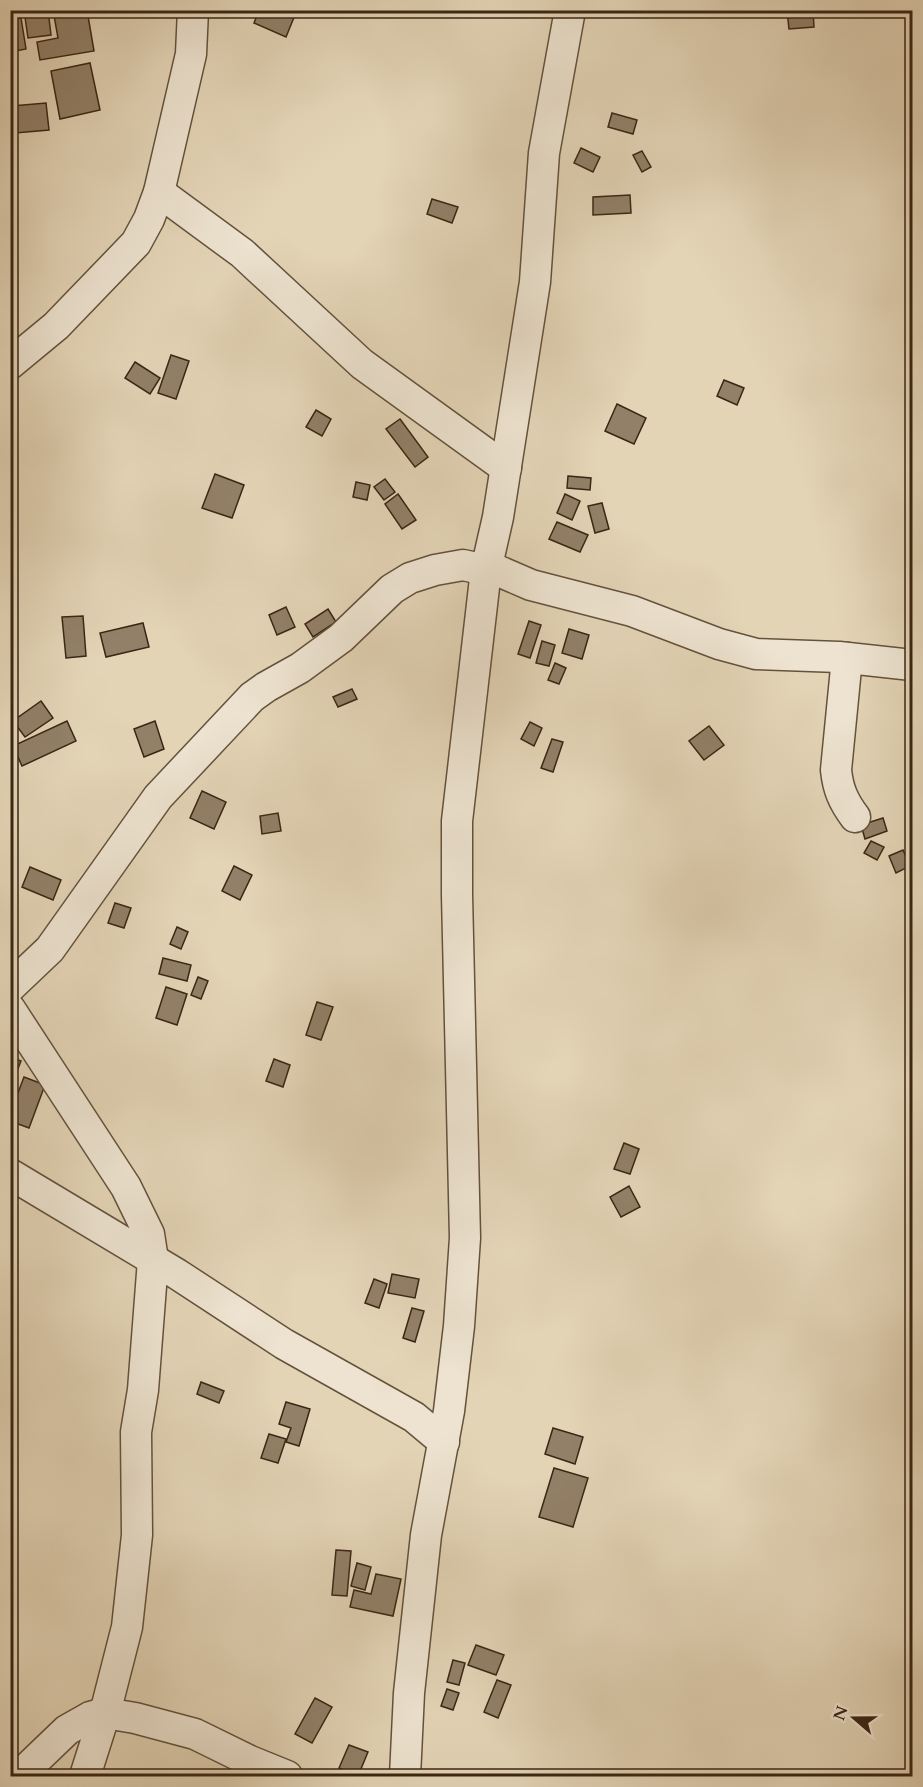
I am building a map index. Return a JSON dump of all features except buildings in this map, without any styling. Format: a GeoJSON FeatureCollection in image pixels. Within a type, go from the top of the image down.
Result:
{"type":"FeatureCollection","features":[{"type":"Feature","properties":{"kind":"street"},"geometry":{"type":"LineString","coordinates":[[10,364],[56,326],[136,243],[153,212],[191,54],[193,10]]}},
{"type":"Feature","properties":{"kind":"street"},"geometry":{"type":"LineString","coordinates":[[405,1776],[410,1693],[426,1535],[444,1442],[458,1336],[465,1238],[457,895],[458,821],[487,568],[498,517],[535,282],[544,153],[570,10]]}},
{"type":"Feature","properties":{"kind":"street"},"geometry":{"type":"LineString","coordinates":[[159,192],[242,253],[362,364],[506,468]]}},
{"type":"Feature","properties":{"kind":"street"},"geometry":{"type":"LineString","coordinates":[[10,987],[50,949],[158,797],[252,698],[266,687],[300,668],[341,638],[392,589],[410,578],[435,570],[463,565],[487,568],[531,585],[632,611],[719,644],[747,651],[783,656],[847,658],[912,665]]}},
{"type":"Feature","properties":{"kind":"street"},"geometry":{"type":"LineString","coordinates":[[847,658],[836,770],[838,788],[844,802],[855,817]]}},
{"type":"Feature","properties":{"kind":"street"},"geometry":{"type":"LineString","coordinates":[[10,1010],[126,1186],[149,1234],[153,1260],[142,1390],[136,1432],[137,1535],[128,1616],[123,1645],[105,1713],[85,1776]]}},
{"type":"Feature","properties":{"kind":"street"},"geometry":{"type":"LineString","coordinates":[[10,1174],[153,1260],[284,1344],[414,1417],[444,1442]]}},
{"type":"Feature","properties":{"kind":"street"},"geometry":{"type":"LineString","coordinates":[[19,1776],[67,1730],[90,1717],[105,1713],[135,1718],[195,1734],[287,1776]]}}]}
